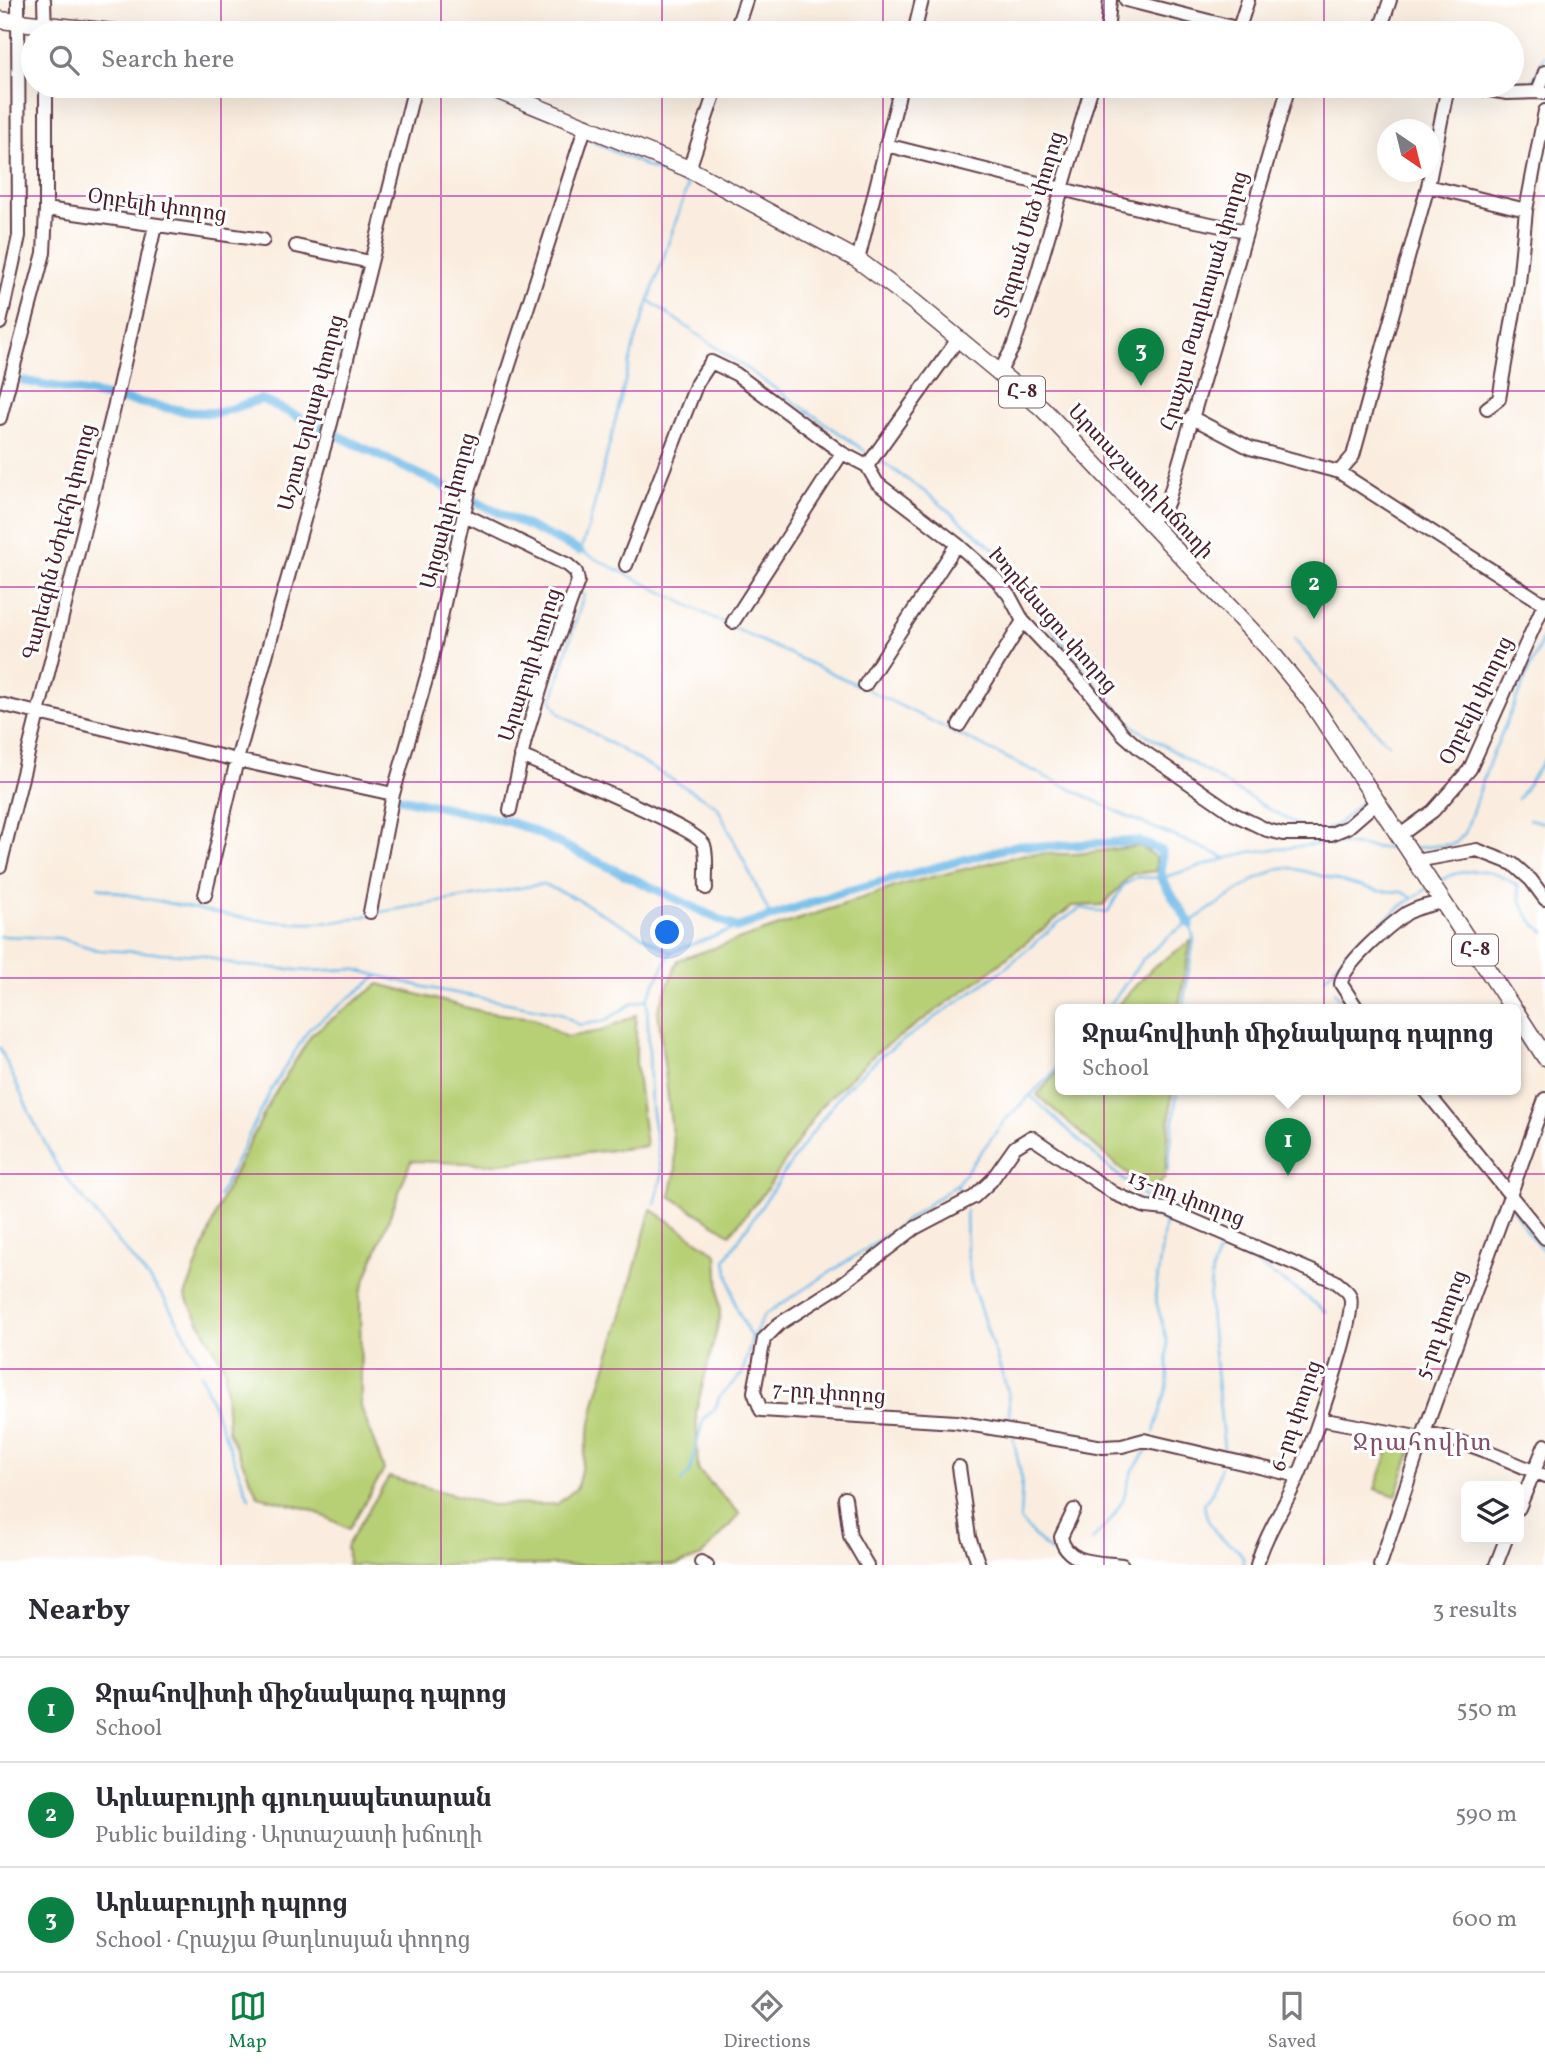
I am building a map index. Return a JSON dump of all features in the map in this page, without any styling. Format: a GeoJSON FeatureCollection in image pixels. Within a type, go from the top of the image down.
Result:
{"type":"FeatureCollection","features":[{"type":"Feature","properties":{"kind":"main road"},"geometry":{"type":"LineString","coordinates":[[0,20],[21,23]]}},
{"type":"Feature","properties":{"kind":"main road","name":"Արտաշատի խճուղի"},"geometry":{"type":"LineString","coordinates":[[520,98],[689,169],[858,260],[914,302],[999,373],[1057,423],[1290,674],[1399,836]]}},
{"type":"Feature","properties":{"kind":"main road","name":"Հ-8"},"geometry":{"type":"LineString","coordinates":[[1399,836],[1510,1004]]}},
{"type":"Feature","properties":{"kind":"main road","name":"Հ-8"},"geometry":{"type":"LineString","coordinates":[[1521,1020],[1545,1057]]}},
{"type":"Feature","properties":{"kind":"street"},"geometry":{"type":"LineString","coordinates":[[0,323],[19,236],[18,0]]}},
{"type":"Feature","properties":{"kind":"street"},"geometry":{"type":"LineString","coordinates":[[44,0],[45,21]]}},
{"type":"Feature","properties":{"kind":"street"},"geometry":{"type":"LineString","coordinates":[[739,21],[746,0]]}},
{"type":"Feature","properties":{"kind":"street"},"geometry":{"type":"LineString","coordinates":[[917,21],[922,0]]}},
{"type":"Feature","properties":{"kind":"street"},"geometry":{"type":"LineString","coordinates":[[1108,21],[1110,0]]}},
{"type":"Feature","properties":{"kind":"street"},"geometry":{"type":"LineString","coordinates":[[1125,0],[1210,21]]}},
{"type":"Feature","properties":{"kind":"street"},"geometry":{"type":"LineString","coordinates":[[1241,21],[1248,0]]}},
{"type":"Feature","properties":{"kind":"street"},"geometry":{"type":"LineString","coordinates":[[1383,21],[1390,0]]}},
{"type":"Feature","properties":{"kind":"street"},"geometry":{"type":"LineString","coordinates":[[1541,92],[1545,72]]}},
{"type":"Feature","properties":{"kind":"street"},"geometry":{"type":"LineString","coordinates":[[0,418],[44,253],[46,98]]}},
{"type":"Feature","properties":{"kind":"street","name":"Աշոտ Երկաթ փողոց"},"geometry":{"type":"LineString","coordinates":[[205,895],[238,755],[327,439],[412,98]]}},
{"type":"Feature","properties":{"kind":"street"},"geometry":{"type":"LineString","coordinates":[[689,169],[713,98]]}},
{"type":"Feature","properties":{"kind":"street"},"geometry":{"type":"LineString","coordinates":[[858,260],[898,98]]}},
{"type":"Feature","properties":{"kind":"street","name":"Տիգրան Մեծ փողոց"},"geometry":{"type":"LineString","coordinates":[[999,373],[1013,347],[1088,98]]}},
{"type":"Feature","properties":{"kind":"street","name":"Հրաչյա Թադևոսյան փողոց"},"geometry":{"type":"LineString","coordinates":[[1149,521],[1165,508],[1168,501],[1285,98]]}},
{"type":"Feature","properties":{"kind":"street"},"geometry":{"type":"LineString","coordinates":[[1339,472],[1353,456],[1428,186],[1446,98]]}},
{"type":"Feature","properties":{"kind":"street"},"geometry":{"type":"LineString","coordinates":[[1487,408],[1499,399],[1519,283],[1526,211],[1545,111]]}},
{"type":"Feature","properties":{"kind":"street","name":"Արցախի փողոց"},"geometry":{"type":"LineString","coordinates":[[370,912],[393,794],[431,662],[470,487],[586,125]]}},
{"type":"Feature","properties":{"kind":"street"},"geometry":{"type":"LineString","coordinates":[[886,145],[1166,215],[1246,230]]}},
{"type":"Feature","properties":{"kind":"street"},"geometry":{"type":"LineString","coordinates":[[1428,186],[1526,211]]}},
{"type":"Feature","properties":{"kind":"street","name":"Օրբելի փողոց"},"geometry":{"type":"LineString","coordinates":[[46,209],[263,240]]}},
{"type":"Feature","properties":{"kind":"street","name":"Գարեգին Նժդեհի փողոց"},"geometry":{"type":"LineString","coordinates":[[0,866],[114,408],[155,226]]}},
{"type":"Feature","properties":{"kind":"street"},"geometry":{"type":"LineString","coordinates":[[296,246],[370,262]]}},
{"type":"Feature","properties":{"kind":"street"},"geometry":{"type":"LineString","coordinates":[[867,466],[958,339]]}},
{"type":"Feature","properties":{"kind":"street","name":"Խորենացու փողոց"},"geometry":{"type":"LineString","coordinates":[[626,565],[697,383],[711,362],[736,374],[842,453],[867,466],[877,483],[957,544],[995,579],[1009,595],[1023,621],[1087,689],[1123,734],[1140,749],[1234,814],[1258,826],[1284,834],[1331,834],[1348,827],[1377,801]]}},
{"type":"Feature","properties":{"kind":"street"},"geometry":{"type":"LineString","coordinates":[[1191,417],[1250,448],[1339,472],[1545,603]]}},
{"type":"Feature","properties":{"kind":"street"},"geometry":{"type":"LineString","coordinates":[[733,622],[842,453]]}},
{"type":"Feature","properties":{"kind":"street","name":"Արաբոյի փողոց"},"geometry":{"type":"LineString","coordinates":[[466,510],[568,565],[576,572],[578,581],[546,671],[521,756],[510,810]]}},
{"type":"Feature","properties":{"kind":"street"},"geometry":{"type":"LineString","coordinates":[[865,685],[957,544]]}},
{"type":"Feature","properties":{"kind":"street","name":"Օրբելի փողոց"},"geometry":{"type":"LineString","coordinates":[[1399,836],[1433,811],[1470,769],[1545,603]]}},
{"type":"Feature","properties":{"kind":"street"},"geometry":{"type":"LineString","coordinates":[[960,725],[1023,621]]}},
{"type":"Feature","properties":{"kind":"street"},"geometry":{"type":"LineString","coordinates":[[0,704],[238,755],[393,794]]}},
{"type":"Feature","properties":{"kind":"street"},"geometry":{"type":"LineString","coordinates":[[521,756],[670,822],[699,838],[704,844],[706,888]]}},
{"type":"Feature","properties":{"kind":"street"},"geometry":{"type":"LineString","coordinates":[[1416,861],[1477,850],[1513,864],[1531,880],[1545,899]]}},
{"type":"Feature","properties":{"kind":"street"},"geometry":{"type":"LineString","coordinates":[[1354,1004],[1341,984],[1346,970],[1356,958],[1436,890]]}},
{"type":"Feature","properties":{"kind":"street"},"geometry":{"type":"LineString","coordinates":[[1429,1095],[1545,1238]]}},
{"type":"Feature","properties":{"kind":"street","name":"5-րդ փողոց"},"geometry":{"type":"LineString","coordinates":[[1380,1565],[1423,1435],[1545,1099]]}},
{"type":"Feature","properties":{"kind":"street","name":"13-րդ փողոց"},"geometry":{"type":"LineString","coordinates":[[1031,1137],[1115,1194],[1154,1208],[1167,1209],[1335,1281]]}},
{"type":"Feature","properties":{"kind":"street","name":"7-րդ փողոց"},"geometry":{"type":"LineString","coordinates":[[1031,1137],[1015,1147],[991,1181],[974,1197],[915,1228],[839,1286],[779,1324],[764,1339],[754,1392],[761,1410],[956,1422],[1103,1447],[1122,1446],[1144,1440],[1298,1476]]}},
{"type":"Feature","properties":{"kind":"street","name":"6-րդ փողոց"},"geometry":{"type":"LineString","coordinates":[[1257,1565],[1298,1476],[1320,1419],[1352,1307],[1350,1294],[1335,1281]]}},
{"type":"Feature","properties":{"kind":"street"},"geometry":{"type":"LineString","coordinates":[[1320,1419],[1442,1437],[1540,1474]]}},
{"type":"Feature","properties":{"kind":"street"},"geometry":{"type":"LineString","coordinates":[[1524,1500],[1540,1474],[1545,1445]]}},
{"type":"Feature","properties":{"kind":"street"},"geometry":{"type":"LineString","coordinates":[[959,1467],[969,1537],[979,1565]]}},
{"type":"Feature","properties":{"kind":"street"},"geometry":{"type":"LineString","coordinates":[[845,1498],[850,1536],[867,1565]]}},
{"type":"Feature","properties":{"kind":"street"},"geometry":{"type":"LineString","coordinates":[[1074,1510],[1061,1537],[1068,1553],[1075,1558],[1122,1565]]}},
{"type":"Feature","properties":{"kind":"street"},"geometry":{"type":"LineString","coordinates":[[1496,1565],[1504,1544]]}},
{"type":"Feature","properties":{"kind":"green space"},"geometry":{"type":"Polygon","coordinates":[[[1140,846],[1156,857],[1156,871],[1132,874],[1103,905],[1072,906],[979,980],[875,1054],[822,1105],[767,1189],[730,1234],[670,1196],[676,1169],[658,1010],[678,960],[904,884],[1025,854],[1076,854],[1140,846]]]}},
{"type":"Feature","properties":{"kind":"green space"},"geometry":{"type":"Polygon","coordinates":[[[1191,941],[1179,1004],[1119,1004],[1152,968],[1191,941]]]}},
{"type":"Feature","properties":{"kind":"green space"},"geometry":{"type":"Polygon","coordinates":[[[379,984],[484,1012],[534,1018],[566,1037],[601,1031],[636,1015],[636,1065],[646,1146],[493,1164],[411,1161],[360,1294],[361,1407],[384,1470],[349,1529],[312,1510],[258,1496],[228,1431],[225,1368],[185,1296],[222,1198],[272,1098],[312,1034],[379,984]]]}},
{"type":"Feature","properties":{"kind":"green space"},"geometry":{"type":"Polygon","coordinates":[[[1055,1075],[1055,1095],[1172,1095],[1165,1177],[1151,1195],[1037,1095],[1055,1075]]]}},
{"type":"Feature","properties":{"kind":"green space"},"geometry":{"type":"Polygon","coordinates":[[[651,1209],[717,1254],[720,1317],[696,1411],[698,1470],[740,1514],[702,1556],[677,1565],[349,1565],[346,1547],[389,1477],[491,1505],[557,1504],[577,1488],[597,1395],[651,1209]]]}},
{"type":"Feature","properties":{"kind":"green space"},"geometry":{"type":"Polygon","coordinates":[[[1393,1438],[1413,1445],[1396,1496],[1375,1489],[1393,1438]]]}},
{"type":"Feature","properties":{"kind":"waterway"},"geometry":{"type":"LineString","coordinates":[[1532,82],[1545,56]]}},
{"type":"Feature","properties":{"kind":"waterway"},"geometry":{"type":"LineString","coordinates":[[593,142],[688,185],[634,345],[589,526],[580,551],[744,633],[862,687]]}},
{"type":"Feature","properties":{"kind":"waterway"},"geometry":{"type":"LineString","coordinates":[[648,300],[865,451]]}},
{"type":"Feature","properties":{"kind":"waterway"},"geometry":{"type":"LineString","coordinates":[[24,381],[190,412],[218,413],[261,399],[580,551]]}},
{"type":"Feature","properties":{"kind":"waterway"},"geometry":{"type":"LineString","coordinates":[[881,461],[932,497],[1006,559],[1061,641],[1136,728],[1303,828]]}},
{"type":"Feature","properties":{"kind":"waterway"},"geometry":{"type":"LineString","coordinates":[[584,594],[552,700],[559,713],[717,806],[771,917]]}},
{"type":"Feature","properties":{"kind":"waterway"},"geometry":{"type":"LineString","coordinates":[[1415,848],[1454,844],[1465,833],[1489,763],[1545,633]]}},
{"type":"Feature","properties":{"kind":"waterway"},"geometry":{"type":"LineString","coordinates":[[1294,639],[1388,744]]}},
{"type":"Feature","properties":{"kind":"waterway"},"geometry":{"type":"LineString","coordinates":[[868,690],[1126,816],[1226,858]]}},
{"type":"Feature","properties":{"kind":"waterway"},"geometry":{"type":"LineString","coordinates":[[1518,799],[1545,759]]}},
{"type":"Feature","properties":{"kind":"waterway"},"geometry":{"type":"LineString","coordinates":[[400,798],[527,828],[737,928],[840,893],[1019,845],[1041,847],[1138,841],[1162,851],[1161,878],[1190,924]]}},
{"type":"Feature","properties":{"kind":"waterway"},"geometry":{"type":"LineString","coordinates":[[1326,829],[1337,825],[1361,802]]}},
{"type":"Feature","properties":{"kind":"waterway"},"geometry":{"type":"LineString","coordinates":[[1529,819],[1545,823]]}},
{"type":"Feature","properties":{"kind":"waterway"},"geometry":{"type":"LineString","coordinates":[[752,1339],[736,1307],[725,1260],[843,1091],[881,1056],[1004,969],[1058,923],[1081,908],[1107,913],[1123,886],[1137,877],[1161,878],[1249,852],[1331,843],[1402,850]]}},
{"type":"Feature","properties":{"kind":"waterway"},"geometry":{"type":"LineString","coordinates":[[1109,1004],[1142,960],[1170,935],[1256,879],[1280,868],[1292,868],[1379,891],[1402,892],[1413,898]]}},
{"type":"Feature","properties":{"kind":"waterway"},"geometry":{"type":"LineString","coordinates":[[1437,882],[1468,871],[1498,875],[1518,886],[1526,912],[1545,932]]}},
{"type":"Feature","properties":{"kind":"waterway"},"geometry":{"type":"LineString","coordinates":[[375,913],[543,884],[575,898],[671,952],[737,928]]}},
{"type":"Feature","properties":{"kind":"waterway"},"geometry":{"type":"LineString","coordinates":[[98,887],[216,913],[268,921],[320,923],[369,915]]}},
{"type":"Feature","properties":{"kind":"waterway"},"geometry":{"type":"LineString","coordinates":[[1325,978],[1350,948],[1428,888]]}},
{"type":"Feature","properties":{"kind":"waterway"},"geometry":{"type":"LineString","coordinates":[[1183,1004],[1194,940],[1190,924]]}},
{"type":"Feature","properties":{"kind":"waterway"},"geometry":{"type":"LineString","coordinates":[[0,936],[59,938],[98,950],[202,955],[235,965],[308,971],[353,969],[424,987],[560,1013],[579,1025],[605,1021],[631,1004],[647,999],[671,952]]}},
{"type":"Feature","properties":{"kind":"waterway"},"geometry":{"type":"LineString","coordinates":[[219,1196],[271,1090],[309,1029],[378,976]]}},
{"type":"Feature","properties":{"kind":"waterway"},"geometry":{"type":"LineString","coordinates":[[1334,991],[1343,1004]]}},
{"type":"Feature","properties":{"kind":"waterway"},"geometry":{"type":"LineString","coordinates":[[647,999],[651,1106],[662,1176],[655,1204]]}},
{"type":"Feature","properties":{"kind":"waterway"},"geometry":{"type":"LineString","coordinates":[[0,1048],[58,1168],[162,1295],[199,1362]]}},
{"type":"Feature","properties":{"kind":"waterway"},"geometry":{"type":"LineString","coordinates":[[681,1482],[690,1472],[703,1419],[714,1410],[720,1396],[742,1374],[752,1339],[764,1315],[869,1247],[957,1184],[1005,1120],[1055,1070]]}},
{"type":"Feature","properties":{"kind":"waterway"},"geometry":{"type":"LineString","coordinates":[[1168,1170],[1176,1095]]}},
{"type":"Feature","properties":{"kind":"waterway"},"geometry":{"type":"LineString","coordinates":[[1420,1095],[1473,1159]]}},
{"type":"Feature","properties":{"kind":"waterway"},"geometry":{"type":"LineString","coordinates":[[1031,1096],[1108,1167],[1153,1204]]}},
{"type":"Feature","properties":{"kind":"waterway"},"geometry":{"type":"LineString","coordinates":[[957,1184],[963,1199]]}},
{"type":"Feature","properties":{"kind":"waterway"},"geometry":{"type":"LineString","coordinates":[[1513,1209],[1528,1233],[1545,1252]]}},
{"type":"Feature","properties":{"kind":"waterway"},"geometry":{"type":"LineString","coordinates":[[966,1211],[971,1281],[1008,1392],[1010,1426]]}},
{"type":"Feature","properties":{"kind":"waterway"},"geometry":{"type":"LineString","coordinates":[[1154,1211],[1155,1217],[1223,1246],[1266,1270],[1326,1312]]}},
{"type":"Feature","properties":{"kind":"waterway"},"geometry":{"type":"LineString","coordinates":[[1154,1432],[1168,1384],[1167,1341],[1155,1297],[1165,1222]]}},
{"type":"Feature","properties":{"kind":"waterway"},"geometry":{"type":"LineString","coordinates":[[1221,1245],[1212,1270],[1209,1302],[1224,1449]]}},
{"type":"Feature","properties":{"kind":"waterway"},"geometry":{"type":"LineString","coordinates":[[201,1374],[249,1498]]}},
{"type":"Feature","properties":{"kind":"waterway"},"geometry":{"type":"LineString","coordinates":[[1013,1437],[1022,1480],[1020,1520],[1049,1550],[1071,1561]]}},
{"type":"Feature","properties":{"kind":"waterway"},"geometry":{"type":"LineString","coordinates":[[1092,1540],[1111,1520],[1123,1500],[1131,1473],[1148,1448]]}},
{"type":"Feature","properties":{"kind":"waterway"},"geometry":{"type":"LineString","coordinates":[[1221,1466],[1215,1487],[1204,1505],[1205,1510],[1213,1529],[1239,1551],[1244,1565]]}},
{"type":"Feature","properties":{"kind":"place","name":"Արևաբույրի դպրոց"},"geometry":{"type":"Point","coordinates":[1141,386]}},
{"type":"Feature","properties":{"kind":"place","name":"Արևաբույրի գյուղապետարան"},"geometry":{"type":"Point","coordinates":[1314,619]}},
{"type":"Feature","properties":{"kind":"place","name":"Ջրահովիտի միջնակարգ դպրոց"},"geometry":{"type":"Point","coordinates":[1288,1176]}},
{"type":"Feature","properties":{"kind":"district","name":"Ջրահովիտ"},"geometry":{"type":"Point","coordinates":[1423,1444]}}]}
